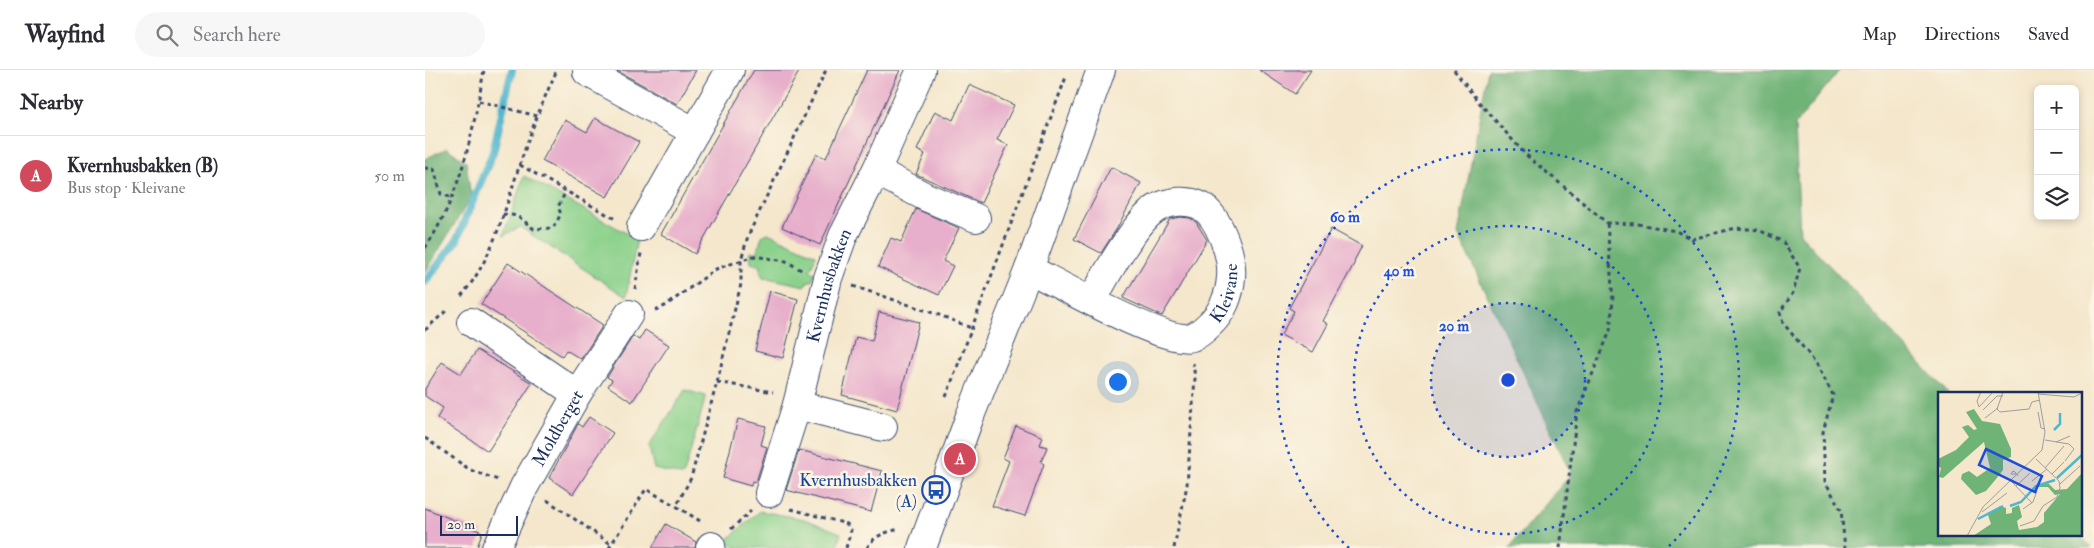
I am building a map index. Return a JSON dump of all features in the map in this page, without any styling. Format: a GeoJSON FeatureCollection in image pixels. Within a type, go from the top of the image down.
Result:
{"type":"FeatureCollection","features":[{"type":"Feature","properties":{"kind":"street"},"geometry":{"type":"LineString","coordinates":[[641,227],[730,70]]}},
{"type":"Feature","properties":{"kind":"street","name":"Kvernhusbakken"},"geometry":{"type":"LineString","coordinates":[[769,503],[798,401],[828,278],[843,236],[876,171],[921,70]]}},
{"type":"Feature","properties":{"kind":"street"},"geometry":{"type":"LineString","coordinates":[[922,548],[970,416],[1029,269],[1101,70]]}},
{"type":"Feature","properties":{"kind":"street"},"geometry":{"type":"LineString","coordinates":[[587,72],[695,132]]}},
{"type":"Feature","properties":{"kind":"street"},"geometry":{"type":"LineString","coordinates":[[876,171],[926,197],[976,218]]}},
{"type":"Feature","properties":{"kind":"street","name":"Kleivane"},"geometry":{"type":"LineString","coordinates":[[1029,269],[1144,328],[1170,336],[1191,338],[1203,330],[1221,310],[1231,277],[1230,258],[1222,233],[1201,206],[1179,202],[1166,204],[1149,214],[1107,272],[1093,301]]}},
{"type":"Feature","properties":{"kind":"street"},"geometry":{"type":"LineString","coordinates":[[459,310],[577,394]]}},
{"type":"Feature","properties":{"kind":"street","name":"Moldberget"},"geometry":{"type":"LineString","coordinates":[[496,548],[524,487],[577,394],[629,314]]}},
{"type":"Feature","properties":{"kind":"street"},"geometry":{"type":"LineString","coordinates":[[798,401],[883,427]]}},
{"type":"Feature","properties":{"kind":"path"},"geometry":{"type":"LineString","coordinates":[[425,248],[442,221],[453,198],[465,159],[479,101],[484,70]]}},
{"type":"Feature","properties":{"kind":"path"},"geometry":{"type":"LineString","coordinates":[[425,330],[459,310],[468,289],[481,268],[503,214],[537,116],[557,70]]}},
{"type":"Feature","properties":{"kind":"path"},"geometry":{"type":"LineString","coordinates":[[676,506],[691,478],[717,382],[741,284],[741,260],[748,236],[826,70]]}},
{"type":"Feature","properties":{"kind":"path"},"geometry":{"type":"LineString","coordinates":[[1454,70],[1477,100],[1525,154],[1607,222],[1647,225],[1676,231],[1692,239],[1736,228],[1759,230],[1783,242],[1799,268],[1793,293],[1781,312],[1783,323],[1816,363],[1833,395],[1823,432],[1825,481],[1841,510],[1845,548]]}},
{"type":"Feature","properties":{"kind":"path"},"geometry":{"type":"LineString","coordinates":[[946,399],[1066,77]]}},
{"type":"Feature","properties":{"kind":"path"},"geometry":{"type":"LineString","coordinates":[[479,101],[537,116]]}},
{"type":"Feature","properties":{"kind":"path"},"geometry":{"type":"LineString","coordinates":[[425,168],[434,170],[441,194],[453,198]]}},
{"type":"Feature","properties":{"kind":"path"},"geometry":{"type":"LineString","coordinates":[[503,214],[518,216],[534,229],[553,228],[561,214],[558,206],[566,191]]}},
{"type":"Feature","properties":{"kind":"path"},"geometry":{"type":"LineString","coordinates":[[1560,548],[1577,412],[1610,332],[1613,300],[1607,222]]}},
{"type":"Feature","properties":{"kind":"path"},"geometry":{"type":"LineString","coordinates":[[741,260],[754,256],[786,261],[814,278],[828,278],[942,316],[971,328]]}},
{"type":"Feature","properties":{"kind":"path"},"geometry":{"type":"LineString","coordinates":[[1173,548],[1187,485],[1195,378],[1191,338]]}},
{"type":"Feature","properties":{"kind":"path"},"geometry":{"type":"LineString","coordinates":[[717,382],[798,401]]}},
{"type":"Feature","properties":{"kind":"path"},"geometry":{"type":"LineString","coordinates":[[425,438],[471,470],[524,487],[549,500],[610,546],[646,489],[676,506],[713,537],[769,503],[847,524],[851,530],[846,548]]}},
{"type":"Feature","properties":{"kind":"path"},"geometry":{"type":"LineString","coordinates":[[897,535],[902,524]]}},
{"type":"Feature","properties":{"kind":"path"},"geometry":{"type":"LineString","coordinates":[[867,548],[872,540],[880,535],[900,529]]}},
{"type":"Feature","properties":{"kind":"green space"},"geometry":{"type":"Polygon","coordinates":[[[1488,70],[1840,70],[1795,125],[1800,234],[1947,392],[1938,392],[1938,536],[2081,536],[2092,548],[1509,548],[1571,474],[1458,234],[1488,70]]]}},
{"type":"Feature","properties":{"kind":"green space"},"geometry":{"type":"Polygon","coordinates":[[[447,148],[466,162],[471,197],[425,273],[425,159],[447,148]]]}},
{"type":"Feature","properties":{"kind":"green space"},"geometry":{"type":"Polygon","coordinates":[[[524,176],[637,239],[626,297],[520,227],[503,236],[524,176]]]}},
{"type":"Feature","properties":{"kind":"green space"},"geometry":{"type":"Polygon","coordinates":[[[768,233],[816,255],[810,271],[815,273],[812,281],[808,281],[805,286],[763,277],[760,272],[761,266],[751,263],[750,251],[757,253],[762,236],[768,233]]]}},
{"type":"Feature","properties":{"kind":"green space"},"geometry":{"type":"Polygon","coordinates":[[[685,390],[706,396],[684,474],[680,475],[654,469],[649,446],[685,390]]]}},
{"type":"Feature","properties":{"kind":"green space"},"geometry":{"type":"Polygon","coordinates":[[[760,511],[804,519],[841,533],[837,548],[737,548],[726,541],[760,511]]]}},
{"type":"Feature","properties":{"kind":"building"},"geometry":{"type":"Polygon","coordinates":[[[616,70],[696,70],[677,104],[616,70]]]}},
{"type":"Feature","properties":{"kind":"building"},"geometry":{"type":"Polygon","coordinates":[[[754,70],[800,70],[695,254],[661,234],[754,70]]]}},
{"type":"Feature","properties":{"kind":"building"},"geometry":{"type":"Polygon","coordinates":[[[867,70],[900,70],[820,245],[782,227],[816,154],[826,158],[867,70]]]}},
{"type":"Feature","properties":{"kind":"building"},"geometry":{"type":"Polygon","coordinates":[[[1259,70],[1311,70],[1295,94],[1259,70]]]}},
{"type":"Feature","properties":{"kind":"building"},"geometry":{"type":"Polygon","coordinates":[[[969,85],[1014,105],[997,140],[1008,145],[981,203],[916,174],[925,154],[917,150],[935,111],[953,120],[969,85]]]}},
{"type":"Feature","properties":{"kind":"building"},"geometry":{"type":"Polygon","coordinates":[[[595,118],[639,142],[607,197],[542,161],[565,120],[587,132],[595,118]]]}},
{"type":"Feature","properties":{"kind":"building"},"geometry":{"type":"Polygon","coordinates":[[[1111,167],[1141,183],[1101,253],[1074,239],[1111,167]]]}},
{"type":"Feature","properties":{"kind":"building"},"geometry":{"type":"Polygon","coordinates":[[[916,209],[959,228],[943,261],[953,266],[939,295],[878,267],[891,238],[901,242],[916,209]]]}},
{"type":"Feature","properties":{"kind":"building"},"geometry":{"type":"Polygon","coordinates":[[[1190,218],[1196,222],[1207,240],[1162,316],[1123,298],[1170,219],[1190,218]]]}},
{"type":"Feature","properties":{"kind":"building"},"geometry":{"type":"Polygon","coordinates":[[[1331,229],[1362,246],[1323,321],[1328,324],[1313,352],[1281,335],[1294,311],[1289,308],[1331,229]]]}},
{"type":"Feature","properties":{"kind":"building"},"geometry":{"type":"Polygon","coordinates":[[[508,263],[603,325],[581,359],[566,350],[562,356],[481,304],[508,263]]]}},
{"type":"Feature","properties":{"kind":"building"},"geometry":{"type":"Polygon","coordinates":[[[770,291],[798,299],[783,358],[755,351],[770,291]]]}},
{"type":"Feature","properties":{"kind":"building"},"geometry":{"type":"Polygon","coordinates":[[[879,312],[919,322],[897,410],[842,395],[856,337],[872,341],[879,312]]]}},
{"type":"Feature","properties":{"kind":"building"},"geometry":{"type":"Polygon","coordinates":[[[645,330],[669,345],[632,402],[608,386],[612,380],[607,377],[633,336],[639,340],[645,330]]]}},
{"type":"Feature","properties":{"kind":"building"},"geometry":{"type":"Polygon","coordinates":[[[477,350],[532,383],[488,451],[437,418],[443,408],[425,396],[425,389],[442,362],[461,374],[477,350]]]}},
{"type":"Feature","properties":{"kind":"building"},"geometry":{"type":"Polygon","coordinates":[[[589,417],[613,433],[573,494],[549,478],[578,424],[582,427],[589,417]]]}},
{"type":"Feature","properties":{"kind":"building"},"geometry":{"type":"Polygon","coordinates":[[[738,419],[766,426],[761,445],[767,447],[756,482],[752,481],[751,486],[723,478],[738,419]]]}},
{"type":"Feature","properties":{"kind":"building"},"geometry":{"type":"Polygon","coordinates":[[[1016,426],[1043,437],[1040,445],[1047,447],[1041,462],[1044,464],[1025,516],[992,506],[1009,461],[1003,458],[1016,426]]]}},
{"type":"Feature","properties":{"kind":"building"},"geometry":{"type":"Polygon","coordinates":[[[799,450],[882,471],[871,512],[786,490],[799,450]]]}},
{"type":"Feature","properties":{"kind":"building"},"geometry":{"type":"Polygon","coordinates":[[[425,508],[482,532],[477,548],[425,548],[425,508]]]}},
{"type":"Feature","properties":{"kind":"building"},"geometry":{"type":"Polygon","coordinates":[[[666,524],[696,542],[695,548],[652,548],[666,524]]]}},
{"type":"Feature","properties":{"kind":"waterway"},"geometry":{"type":"LineString","coordinates":[[425,282],[456,242],[493,152],[512,70]]}},
{"type":"Feature","properties":{"kind":"place","name":"Kvernhusbakken (B)"},"geometry":{"type":"Point","coordinates":[960,459]}},
{"type":"Feature","properties":{"kind":"place","name":"Kvernhusbakken (A)"},"geometry":{"type":"Point","coordinates":[936,490]}}]}
